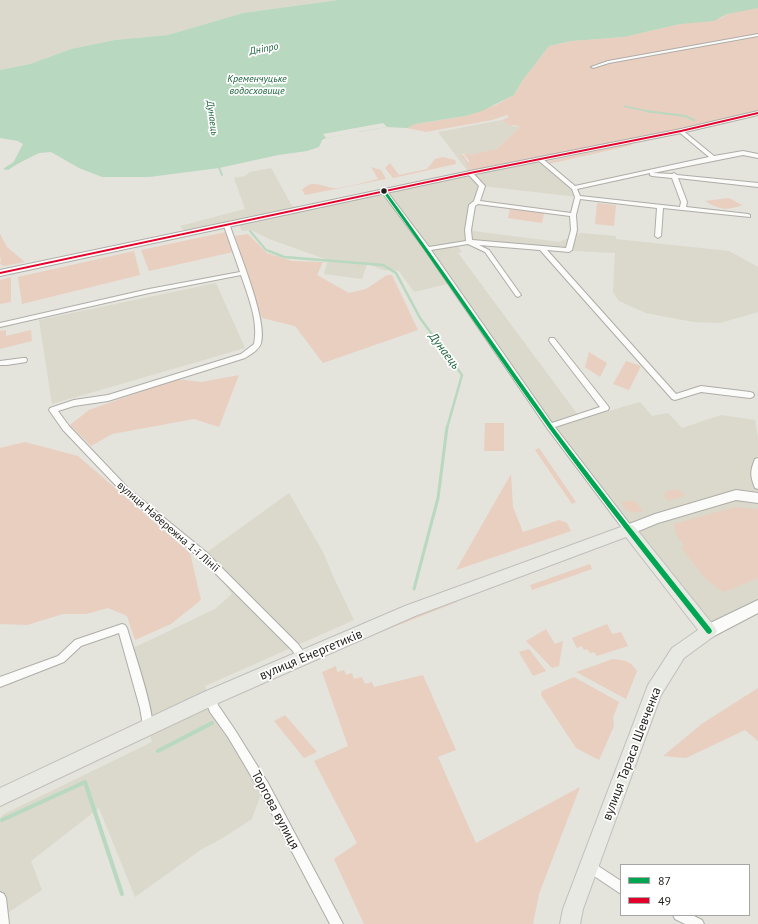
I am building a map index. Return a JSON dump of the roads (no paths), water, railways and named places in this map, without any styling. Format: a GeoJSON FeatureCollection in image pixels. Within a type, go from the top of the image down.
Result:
{"type":"FeatureCollection","features":[{"type":"Feature","properties":{"kind":"main road","name":"вулиця Енергетиків"},"geometry":{"type":"LineString","coordinates":[[0,797],[210,698],[410,611],[629,530]]}},
{"type":"Feature","properties":{"kind":"main road"},"geometry":{"type":"LineString","coordinates":[[629,530],[709,631]]}},
{"type":"Feature","properties":{"kind":"main road","name":"вулиця Тараса Шевченка"},"geometry":{"type":"LineString","coordinates":[[570,924],[573,910],[654,691],[678,653],[709,631]]}},
{"type":"Feature","properties":{"kind":"street"},"geometry":{"type":"LineString","coordinates":[[593,67],[608,62],[758,35]]}},
{"type":"Feature","properties":{"kind":"street"},"geometry":{"type":"LineString","coordinates":[[0,273],[227,226],[470,173],[681,131],[758,113]]}},
{"type":"Feature","properties":{"kind":"street"},"geometry":{"type":"LineString","coordinates":[[681,131],[713,158]]}},
{"type":"Feature","properties":{"kind":"street"},"geometry":{"type":"LineString","coordinates":[[574,188],[713,158],[743,153],[758,156]]}},
{"type":"Feature","properties":{"kind":"street"},"geometry":{"type":"LineString","coordinates":[[427,249],[470,242],[569,250],[574,230],[573,215],[578,198],[574,188],[541,160]]}},
{"type":"Feature","properties":{"kind":"street"},"geometry":{"type":"LineString","coordinates":[[470,173],[482,186],[477,202]]}},
{"type":"Feature","properties":{"kind":"street"},"geometry":{"type":"LineString","coordinates":[[643,173],[674,175],[758,185]]}},
{"type":"Feature","properties":{"kind":"street"},"geometry":{"type":"LineString","coordinates":[[674,175],[684,202],[683,209]]}},
{"type":"Feature","properties":{"kind":"street"},"geometry":{"type":"LineString","coordinates":[[384,191],[427,249],[550,426],[629,530],[655,519],[736,495],[758,498]]}},
{"type":"Feature","properties":{"kind":"street"},"geometry":{"type":"LineString","coordinates":[[578,198],[748,216]]}},
{"type":"Feature","properties":{"kind":"street"},"geometry":{"type":"LineString","coordinates":[[470,242],[470,217],[472,205],[477,202],[573,215]]}},
{"type":"Feature","properties":{"kind":"street"},"geometry":{"type":"LineString","coordinates":[[658,236],[660,207]]}},
{"type":"Feature","properties":{"kind":"street"},"geometry":{"type":"LineString","coordinates":[[0,325],[149,291],[243,273],[227,226]]}},
{"type":"Feature","properties":{"kind":"street"},"geometry":{"type":"LineString","coordinates":[[470,242],[487,251],[518,294]]}},
{"type":"Feature","properties":{"kind":"street"},"geometry":{"type":"LineString","coordinates":[[543,248],[674,397],[701,390],[750,395]]}},
{"type":"Feature","properties":{"kind":"street","name":"вулиця Набережна 1-ї Лінії"},"geometry":{"type":"LineString","coordinates":[[243,273],[248,286],[259,332],[258,344],[253,350],[243,356],[108,398],[74,403],[53,410],[66,428],[126,491],[203,556],[295,647],[303,658]]}},
{"type":"Feature","properties":{"kind":"street"},"geometry":{"type":"LineString","coordinates":[[550,426],[605,408],[552,340]]}},
{"type":"Feature","properties":{"kind":"street"},"geometry":{"type":"LineString","coordinates":[[0,363],[23,360]]}},
{"type":"Feature","properties":{"kind":"street"},"geometry":{"type":"LineString","coordinates":[[758,461],[754,472],[758,486]]}},
{"type":"Feature","properties":{"kind":"street","name":"вулиця Тараса Шевченка"},"geometry":{"type":"LineString","coordinates":[[709,631],[758,606]]}},
{"type":"Feature","properties":{"kind":"street"},"geometry":{"type":"LineString","coordinates":[[0,682],[61,659],[78,643],[122,628],[145,708],[148,727]]}},
{"type":"Feature","properties":{"kind":"street","name":"Торгова вулиця"},"geometry":{"type":"LineString","coordinates":[[210,698],[214,708],[264,785],[337,924]]}},
{"type":"Feature","properties":{"kind":"street"},"geometry":{"type":"LineString","coordinates":[[589,866],[620,887]]}},
{"type":"Feature","properties":{"kind":"street"},"geometry":{"type":"LineString","coordinates":[[0,898],[3,924]]}},
{"type":"Feature","properties":{"kind":"street"},"geometry":{"type":"LineString","coordinates":[[681,916],[698,924]]}},
{"type":"Feature","properties":{"kind":"water","name":"Кременчуцьке водосховище"},"geometry":{"type":"Polygon","coordinates":[[[338,0],[758,0],[758,8],[727,14],[714,21],[680,24],[624,37],[571,41],[549,46],[522,81],[514,95],[482,111],[465,116],[415,124],[407,128],[387,127],[326,138],[322,140],[319,147],[307,151],[278,155],[219,168],[149,177],[102,177],[79,168],[51,152],[39,153],[12,165],[23,144],[18,141],[0,138],[0,70],[30,64],[71,49],[115,40],[168,35],[243,13],[338,0]]]}},
{"type":"Feature","properties":{"kind":"waterway"},"geometry":{"type":"LineString","coordinates":[[624,106],[647,111]]}},
{"type":"Feature","properties":{"kind":"waterway"},"geometry":{"type":"LineString","coordinates":[[647,111],[685,116],[694,120]]}},
{"type":"Feature","properties":{"kind":"waterway"},"geometry":{"type":"LineString","coordinates":[[6,169],[23,158]]}},
{"type":"Feature","properties":{"kind":"waterway","name":"Дунаець"},"geometry":{"type":"LineString","coordinates":[[218,165],[222,175]]}},
{"type":"Feature","properties":{"kind":"waterway","name":"Дунаець"},"geometry":{"type":"LineString","coordinates":[[250,231],[266,250],[271,252]]}},
{"type":"Feature","properties":{"kind":"waterway","name":"Дунаець"},"geometry":{"type":"LineString","coordinates":[[269,251],[284,257],[383,265],[396,273],[420,318],[462,375],[447,428]]}},
{"type":"Feature","properties":{"kind":"waterway","name":"Дунаець"},"geometry":{"type":"LineString","coordinates":[[414,589],[438,498],[447,427]]}},
{"type":"Feature","properties":{"kind":"waterway"},"geometry":{"type":"LineString","coordinates":[[158,751],[212,723]]}},
{"type":"Feature","properties":{"kind":"waterway"},"geometry":{"type":"LineString","coordinates":[[2,820],[85,782],[122,894]]}},
{"type":"Feature","properties":{"kind":"water label","name":"Дніпро"},"geometry":{"type":"Point","coordinates":[264,49]}}]}
